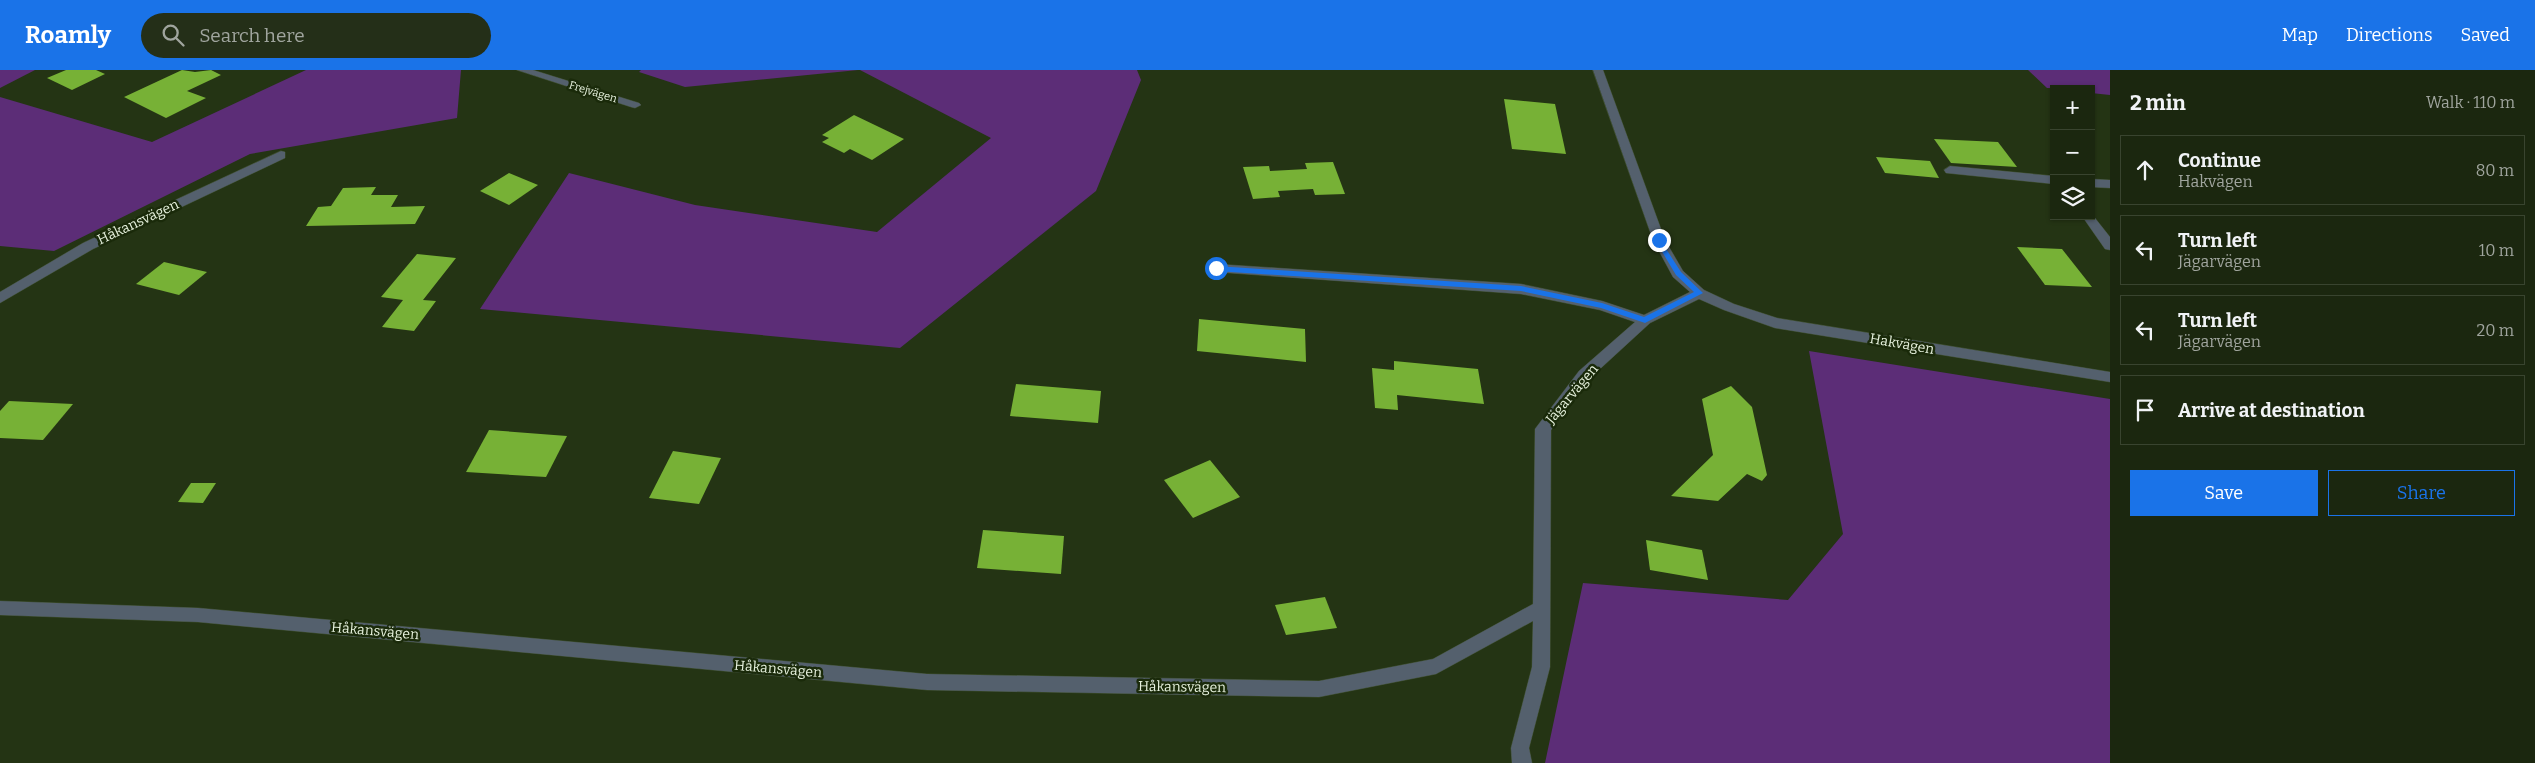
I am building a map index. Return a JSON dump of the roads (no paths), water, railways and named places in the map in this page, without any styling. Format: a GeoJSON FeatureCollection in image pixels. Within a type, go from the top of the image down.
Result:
{"type":"FeatureCollection","features":[{"type":"Feature","properties":{"kind":"street","name":"Frejvägen"},"geometry":{"type":"LineString","coordinates":[[522,70],[635,105]]}},
{"type":"Feature","properties":{"kind":"street"},"geometry":{"type":"LineString","coordinates":[[1598,70],[1659,240],[1678,274],[1699,293]]}},
{"type":"Feature","properties":{"kind":"street","name":"Håkansvägen"},"geometry":{"type":"LineString","coordinates":[[0,298],[88,246],[282,155]]}},
{"type":"Feature","properties":{"kind":"street"},"geometry":{"type":"LineString","coordinates":[[1950,170],[2050,180]]}},
{"type":"Feature","properties":{"kind":"street"},"geometry":{"type":"LineString","coordinates":[[2095,183],[2110,184]]}},
{"type":"Feature","properties":{"kind":"street"},"geometry":{"type":"LineString","coordinates":[[2091,220],[2110,246]]}},
{"type":"Feature","properties":{"kind":"street"},"geometry":{"type":"LineString","coordinates":[[1216,268],[1521,289],[1602,306],[1645,320]]}},
{"type":"Feature","properties":{"kind":"street","name":"Jägarvägen"},"geometry":{"type":"LineString","coordinates":[[1522,763],[1520,748],[1541,667],[1543,429],[1584,375],[1645,320],[1699,293]]}},
{"type":"Feature","properties":{"kind":"street","name":"Hakvägen"},"geometry":{"type":"LineString","coordinates":[[1699,293],[1729,307],[1775,323],[2110,377]]}},
{"type":"Feature","properties":{"kind":"street","name":"Håkansvägen"},"geometry":{"type":"LineString","coordinates":[[0,608],[198,615],[927,682],[1320,689],[1436,666],[1541,608]]}}]}
